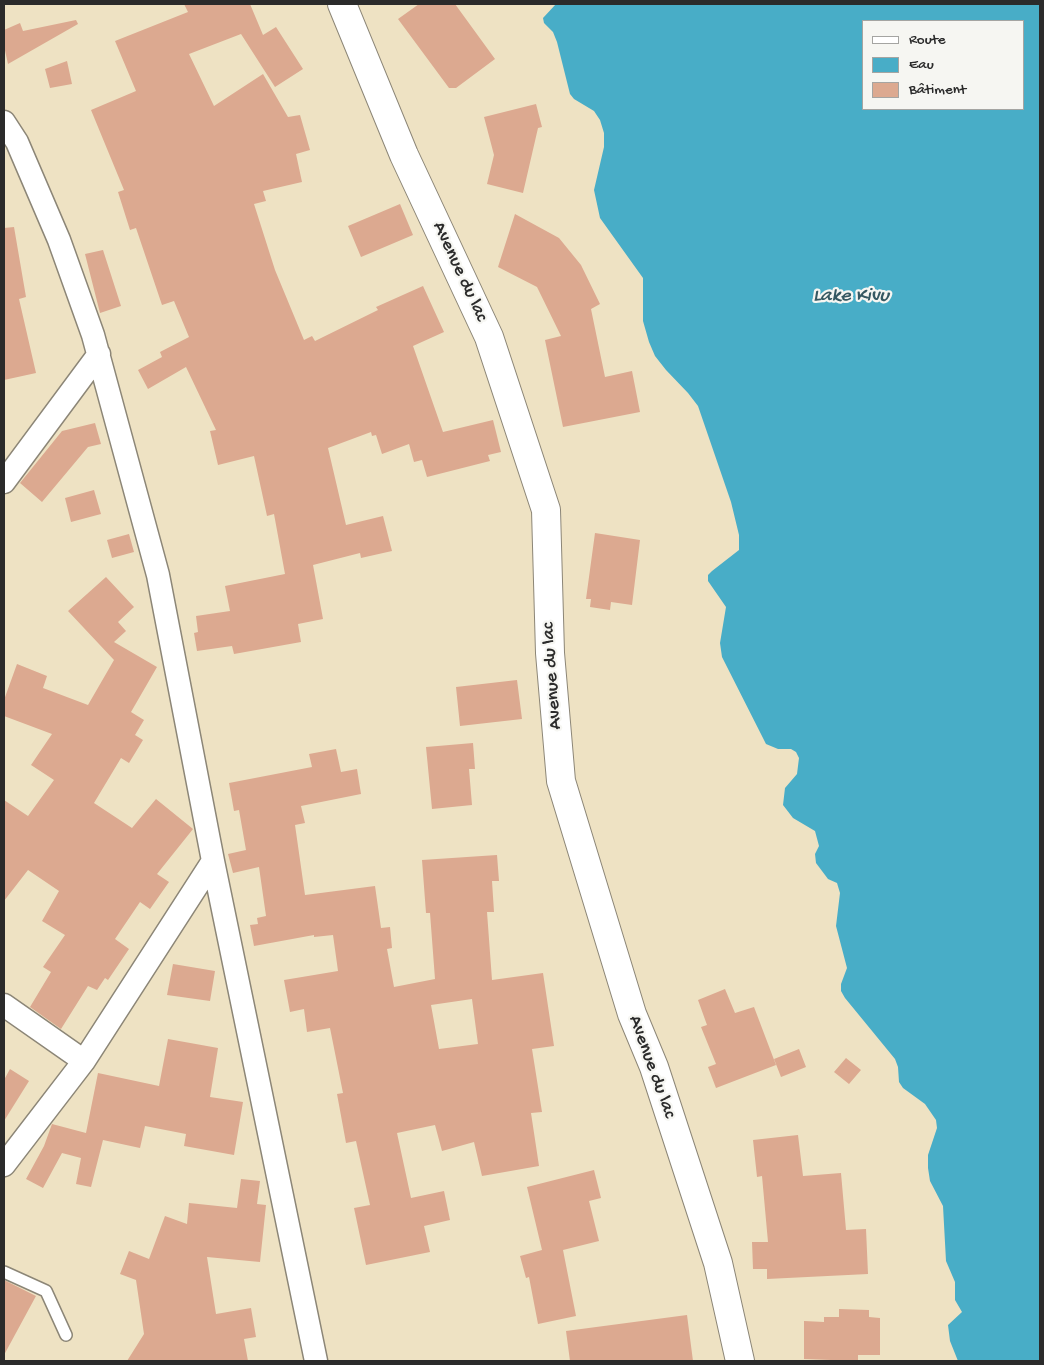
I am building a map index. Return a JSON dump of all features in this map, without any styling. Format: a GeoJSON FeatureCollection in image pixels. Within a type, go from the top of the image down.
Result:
{"type":"FeatureCollection","features":[{"type":"Feature","properties":{"kind":"main road","name":"Avenue du lac"},"geometry":{"type":"LineString","coordinates":[[342,4],[404,155],[489,337],[539,485],[546,510],[550,653],[561,781],[632,1014],[654,1067],[718,1263],[740,1361]]}},
{"type":"Feature","properties":{"kind":"street"},"geometry":{"type":"LineString","coordinates":[[4,122],[17,142],[60,240],[99,354],[158,575],[213,861],[316,1361]]}},
{"type":"Feature","properties":{"kind":"street"},"geometry":{"type":"LineString","coordinates":[[4,482],[99,354]]}},
{"type":"Feature","properties":{"kind":"street"},"geometry":{"type":"LineString","coordinates":[[7,1156],[84,1061],[213,861]]}},
{"type":"Feature","properties":{"kind":"street"},"geometry":{"type":"LineString","coordinates":[[4,1005],[84,1061]]}},
{"type":"Feature","properties":{"kind":"lane"},"geometry":{"type":"LineString","coordinates":[[4,1272],[46,1291],[66,1335]]}},
{"type":"Feature","properties":{"kind":"water","name":"Lake Kivu"},"geometry":{"type":"Polygon","coordinates":[[[556,4],[1040,4],[1040,1361],[958,1361],[950,1341],[948,1325],[962,1312],[955,1300],[955,1282],[946,1261],[943,1206],[930,1181],[928,1168],[928,1155],[937,1128],[936,1120],[925,1104],[903,1088],[899,1082],[898,1067],[895,1059],[841,991],[841,984],[847,968],[836,926],[840,893],[837,883],[828,879],[816,863],[815,854],[819,846],[815,831],[793,818],[783,805],[785,788],[797,774],[799,758],[796,752],[791,749],[778,749],[766,744],[722,657],[720,643],[726,607],[708,581],[708,575],[739,550],[739,535],[731,502],[698,406],[655,356],[649,342],[643,321],[643,278],[600,218],[594,190],[604,147],[604,133],[600,120],[594,111],[574,99],[570,94],[557,42],[553,32],[544,23],[543,18],[556,4]]]}},
{"type":"Feature","properties":{"kind":"building"},"geometry":{"type":"Polygon","coordinates":[[[184,4],[250,4],[263,35],[276,27],[303,69],[275,87],[241,34],[189,54],[214,106],[263,74],[288,117],[300,115],[310,150],[296,154],[302,182],[263,191],[266,201],[254,204],[275,270],[304,340],[312,336],[315,341],[378,310],[376,307],[423,286],[444,332],[413,346],[443,432],[493,420],[501,452],[488,455],[490,461],[427,477],[422,460],[414,462],[409,444],[382,454],[376,435],[372,436],[371,432],[328,448],[346,525],[383,516],[392,551],[361,558],[360,553],[313,565],[323,619],[298,624],[301,642],[234,654],[232,646],[197,651],[194,633],[198,632],[196,616],[230,611],[225,586],[285,574],[274,514],[267,516],[254,456],[218,465],[210,431],[216,430],[186,367],[148,389],[138,370],[162,357],[160,352],[189,337],[174,301],[162,305],[136,228],[130,230],[118,192],[124,190],[91,110],[136,91],[115,41],[188,12],[184,4]]]}},
{"type":"Feature","properties":{"kind":"building"},"geometry":{"type":"Polygon","coordinates":[[[419,4],[455,4],[495,59],[456,88],[449,88],[398,19],[419,4]]]}},
{"type":"Feature","properties":{"kind":"building"},"geometry":{"type":"Polygon","coordinates":[[[76,20],[78,24],[8,64],[4,46],[4,30],[20,23],[23,31],[76,20]]]}},
{"type":"Feature","properties":{"kind":"building"},"geometry":{"type":"Polygon","coordinates":[[[67,61],[72,84],[50,88],[45,69],[67,61]]]}},
{"type":"Feature","properties":{"kind":"building"},"geometry":{"type":"Polygon","coordinates":[[[536,104],[542,127],[538,128],[523,193],[487,184],[494,155],[484,117],[536,104]]]}},
{"type":"Feature","properties":{"kind":"building"},"geometry":{"type":"Polygon","coordinates":[[[400,204],[413,235],[361,257],[348,226],[400,204]]]}},
{"type":"Feature","properties":{"kind":"building"},"geometry":{"type":"Polygon","coordinates":[[[515,214],[559,238],[581,265],[600,304],[591,309],[605,377],[632,371],[640,412],[563,427],[545,340],[561,336],[537,287],[498,267],[515,214]]]}},
{"type":"Feature","properties":{"kind":"building"},"geometry":{"type":"Polygon","coordinates":[[[14,227],[26,297],[19,299],[36,373],[4,380],[4,228],[14,227]]]}},
{"type":"Feature","properties":{"kind":"building"},"geometry":{"type":"Polygon","coordinates":[[[103,250],[121,306],[100,313],[85,254],[103,250]]]}},
{"type":"Feature","properties":{"kind":"building"},"geometry":{"type":"Polygon","coordinates":[[[95,423],[101,444],[88,447],[42,502],[20,483],[62,431],[95,423]]]}},
{"type":"Feature","properties":{"kind":"building"},"geometry":{"type":"Polygon","coordinates":[[[94,490],[101,514],[71,522],[65,498],[94,490]]]}},
{"type":"Feature","properties":{"kind":"building"},"geometry":{"type":"Polygon","coordinates":[[[595,533],[640,540],[632,605],[611,602],[610,610],[590,607],[591,599],[586,599],[595,533]]]}},
{"type":"Feature","properties":{"kind":"building"},"geometry":{"type":"Polygon","coordinates":[[[129,534],[134,552],[112,558],[107,540],[129,534]]]}},
{"type":"Feature","properties":{"kind":"building"},"geometry":{"type":"Polygon","coordinates":[[[106,577],[134,607],[118,622],[126,631],[114,642],[157,667],[131,712],[144,720],[135,735],[143,740],[129,763],[121,758],[94,803],[132,828],[156,799],[193,829],[157,874],[169,882],[150,909],[140,902],[115,939],[129,949],[108,980],[105,978],[97,990],[88,986],[61,1029],[30,1007],[51,972],[43,967],[65,935],[42,921],[59,891],[28,870],[4,901],[4,800],[28,816],[54,780],[31,765],[52,734],[4,716],[4,700],[17,664],[47,676],[43,688],[88,705],[114,660],[68,611],[106,577]]]}},
{"type":"Feature","properties":{"kind":"building"},"geometry":{"type":"Polygon","coordinates":[[[517,680],[522,719],[460,726],[456,687],[517,680]]]}},
{"type":"Feature","properties":{"kind":"building"},"geometry":{"type":"Polygon","coordinates":[[[473,743],[475,769],[469,769],[472,805],[432,809],[426,747],[473,743]]]}},
{"type":"Feature","properties":{"kind":"building"},"geometry":{"type":"Polygon","coordinates":[[[336,749],[341,772],[357,769],[361,794],[301,806],[305,823],[295,825],[305,895],[375,886],[381,928],[390,927],[392,948],[387,949],[394,987],[435,979],[430,913],[426,913],[422,860],[497,855],[499,881],[492,881],[494,912],[487,912],[492,980],[543,973],[554,1046],[532,1049],[542,1112],[531,1113],[539,1166],[482,1176],[474,1142],[442,1151],[435,1125],[397,1133],[411,1198],[444,1191],[450,1220],[424,1226],[430,1252],[366,1265],[354,1208],[370,1205],[356,1141],[346,1143],[337,1094],[343,1093],[330,1028],[307,1032],[304,1009],[290,1012],[284,980],[338,971],[333,935],[314,937],[314,935],[254,946],[250,925],[258,924],[257,918],[266,916],[259,867],[233,873],[228,854],[246,850],[239,810],[234,811],[229,783],[312,767],[309,754],[336,749]],[[472,999],[431,1005],[439,1049],[478,1044],[472,999]]]}},
{"type":"Feature","properties":{"kind":"building"},"geometry":{"type":"Polygon","coordinates":[[[173,964],[215,971],[210,1001],[167,995],[173,964]]]}},
{"type":"Feature","properties":{"kind":"building"},"geometry":{"type":"Polygon","coordinates":[[[725,989],[735,1013],[754,1007],[776,1065],[716,1088],[708,1067],[716,1064],[701,1027],[707,1025],[698,1000],[725,989]]]}},
{"type":"Feature","properties":{"kind":"building"},"geometry":{"type":"Polygon","coordinates":[[[168,1039],[218,1048],[210,1097],[243,1102],[234,1155],[184,1146],[186,1134],[145,1126],[140,1148],[103,1140],[91,1187],[76,1184],[81,1158],[62,1153],[43,1188],[26,1179],[44,1146],[52,1124],[86,1133],[98,1073],[159,1086],[168,1039]]]}},
{"type":"Feature","properties":{"kind":"building"},"geometry":{"type":"Polygon","coordinates":[[[799,1049],[806,1067],[781,1077],[774,1059],[799,1049]]]}},
{"type":"Feature","properties":{"kind":"building"},"geometry":{"type":"Polygon","coordinates":[[[846,1058],[861,1070],[849,1084],[834,1072],[846,1058]]]}},
{"type":"Feature","properties":{"kind":"building"},"geometry":{"type":"Polygon","coordinates":[[[10,1069],[29,1081],[4,1121],[4,1080],[10,1069]]]}},
{"type":"Feature","properties":{"kind":"building"},"geometry":{"type":"Polygon","coordinates":[[[798,1135],[803,1176],[841,1173],[846,1230],[866,1229],[868,1274],[767,1279],[767,1269],[753,1269],[752,1242],[768,1242],[762,1176],[757,1177],[753,1140],[798,1135]]]}},
{"type":"Feature","properties":{"kind":"building"},"geometry":{"type":"Polygon","coordinates":[[[594,1170],[601,1198],[589,1201],[599,1241],[563,1250],[576,1316],[538,1324],[529,1277],[526,1278],[520,1256],[542,1250],[527,1187],[594,1170]]]}},
{"type":"Feature","properties":{"kind":"building"},"geometry":{"type":"Polygon","coordinates":[[[241,1179],[260,1181],[257,1204],[266,1205],[260,1262],[207,1257],[216,1314],[251,1308],[256,1337],[244,1339],[248,1361],[127,1361],[144,1334],[136,1280],[120,1274],[129,1251],[149,1259],[165,1216],[187,1224],[189,1203],[237,1208],[241,1179]]]}},
{"type":"Feature","properties":{"kind":"building"},"geometry":{"type":"Polygon","coordinates":[[[4,1280],[36,1296],[4,1355],[4,1280]]]}},
{"type":"Feature","properties":{"kind":"building"},"geometry":{"type":"Polygon","coordinates":[[[839,1309],[869,1310],[869,1317],[880,1318],[880,1355],[858,1355],[858,1361],[804,1359],[804,1321],[824,1322],[824,1317],[839,1317],[839,1309]]]}},
{"type":"Feature","properties":{"kind":"building"},"geometry":{"type":"Polygon","coordinates":[[[687,1315],[693,1361],[570,1361],[566,1331],[687,1315]]]}}]}
